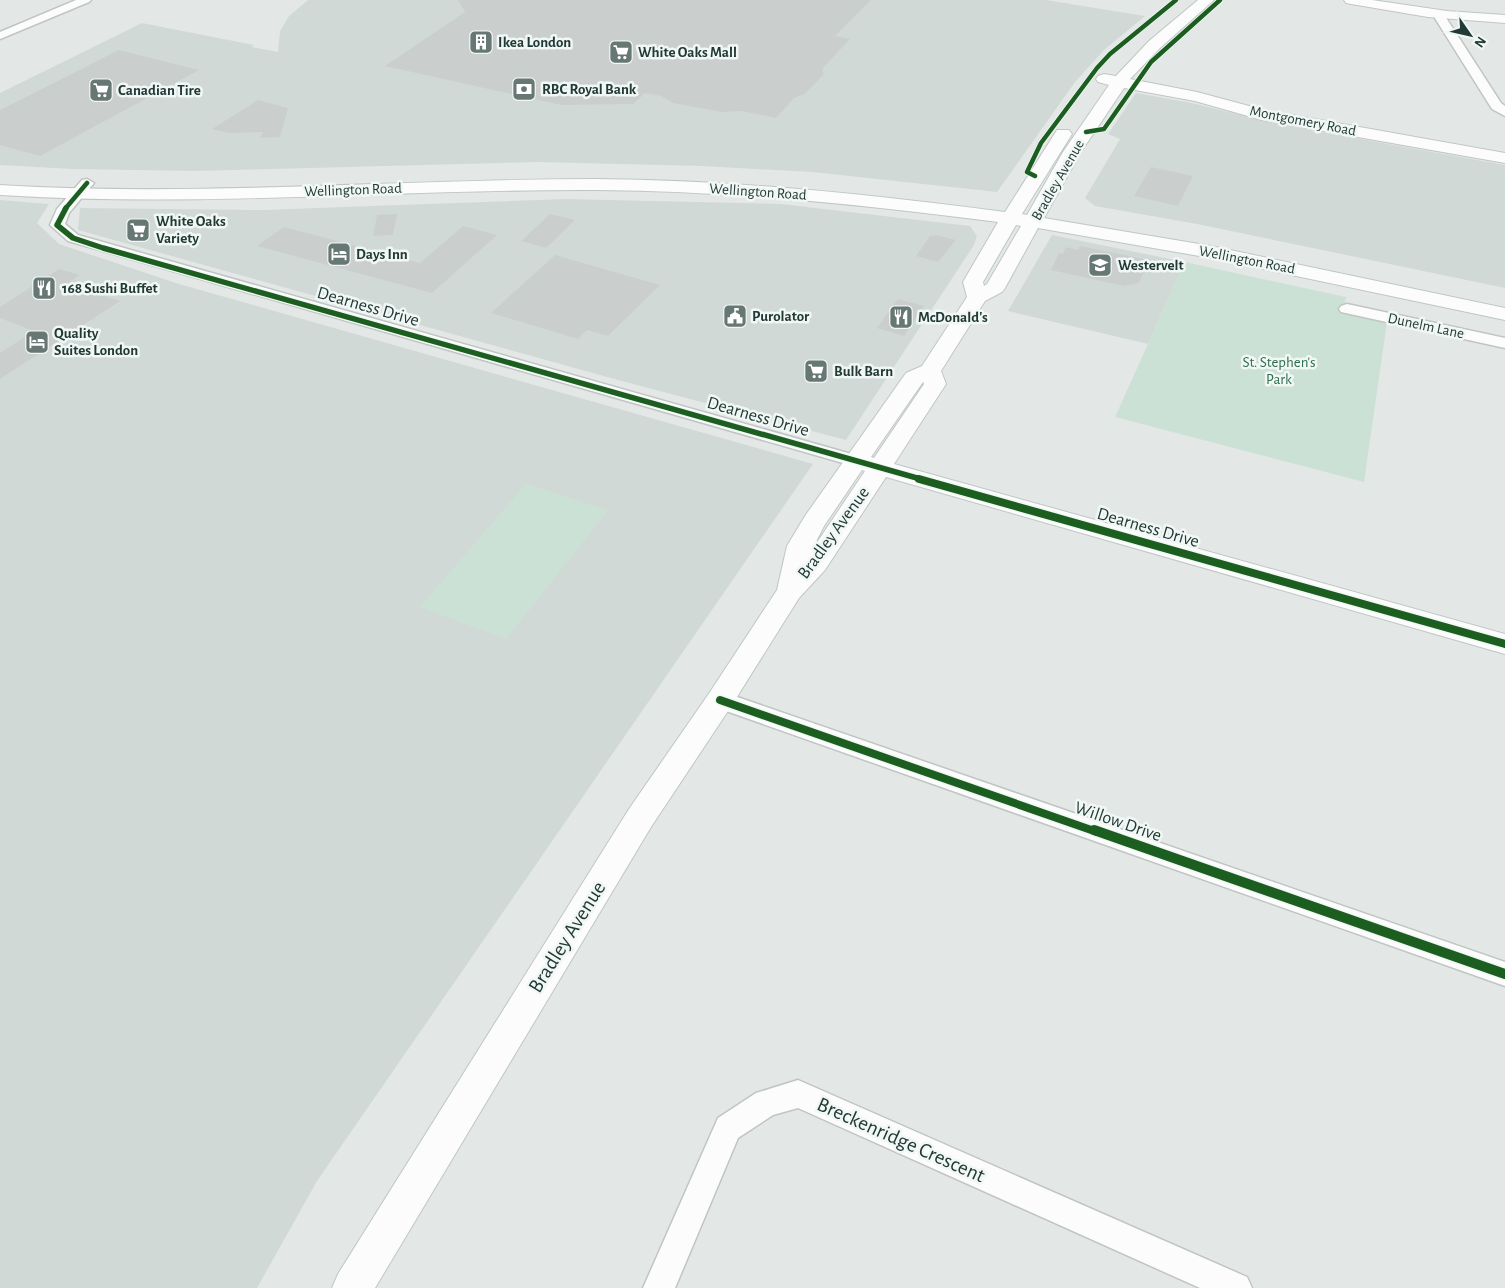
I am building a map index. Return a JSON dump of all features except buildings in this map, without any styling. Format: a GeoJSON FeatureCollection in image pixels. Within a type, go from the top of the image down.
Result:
{"type":"FeatureCollection","features":[{"type":"Feature","properties":{"kind":"main road","name":"Bradley Avenue"},"geometry":{"type":"LineString","coordinates":[[352,1288],[640,818],[720,700],[790,591],[816,564],[868,464],[935,384],[930,372],[977,297],[995,288],[1126,52],[1187,0]]}},
{"type":"Feature","properties":{"kind":"main road","name":"Bradley Avenue"},"geometry":{"type":"LineString","coordinates":[[977,297],[974,282],[1046,158],[1110,81],[1144,55],[1206,0]]}},
{"type":"Feature","properties":{"kind":"main road"},"geometry":{"type":"LineString","coordinates":[[1350,0],[1440,15],[1505,18]]}},
{"type":"Feature","properties":{"kind":"main road","name":"Montgomery Road"},"geometry":{"type":"LineString","coordinates":[[1110,81],[1197,97],[1262,115],[1505,158]]}},
{"type":"Feature","properties":{"kind":"main road","name":"Wellington Road"},"geometry":{"type":"LineString","coordinates":[[0,190],[81,189],[182,194],[574,178],[715,176],[859,187],[1203,238],[1505,299]]}},
{"type":"Feature","properties":{"kind":"main road","name":"Wellington Road"},"geometry":{"type":"LineString","coordinates":[[0,178],[81,189]]}},
{"type":"Feature","properties":{"kind":"main road","name":"Wellington Road"},"geometry":{"type":"LineString","coordinates":[[1037,214],[1505,314]]}},
{"type":"Feature","properties":{"kind":"main road","name":"Dearness Drive"},"geometry":{"type":"LineString","coordinates":[[868,464],[1505,644]]}},
{"type":"Feature","properties":{"kind":"street"},"geometry":{"type":"LineString","coordinates":[[0,36],[85,0]]}},
{"type":"Feature","properties":{"kind":"street"},"geometry":{"type":"LineString","coordinates":[[1440,15],[1496,106],[1505,112]]}},
{"type":"Feature","properties":{"kind":"street","name":"Dearness Drive"},"geometry":{"type":"LineString","coordinates":[[81,189],[62,212],[57,225],[73,238],[868,464]]}},
{"type":"Feature","properties":{"kind":"street","name":"Dunelm Lane"},"geometry":{"type":"LineString","coordinates":[[1347,309],[1505,343]]}},
{"type":"Feature","properties":{"kind":"street","name":"Willow Drive"},"geometry":{"type":"LineString","coordinates":[[720,700],[1505,974]]}},
{"type":"Feature","properties":{"kind":"street","name":"Breckenridge Crescent"},"geometry":{"type":"LineString","coordinates":[[659,1288],[728,1128],[766,1103],[798,1094],[1236,1288]]}},
{"type":"Feature","properties":{"kind":"shaded area"},"geometry":{"type":"Polygon","coordinates":[[[308,0],[1046,0],[1145,16],[1104,50],[1075,82],[997,192],[812,172],[702,166],[538,162],[194,171],[72,169],[0,165],[0,93],[142,23],[254,45],[252,47],[278,52],[280,31],[289,16],[308,0]]]}},
{"type":"Feature","properties":{"kind":"shaded area"},"geometry":{"type":"Polygon","coordinates":[[[1136,93],[1192,103],[1272,123],[1505,165],[1505,288],[1197,224],[1095,206],[1085,198],[1120,139],[1108,134],[1136,93]]]}},
{"type":"Feature","properties":{"kind":"shaded area"},"geometry":{"type":"Polygon","coordinates":[[[565,199],[781,204],[970,226],[977,236],[974,245],[846,440],[618,380],[78,230],[80,208],[263,210],[565,199]]]}},
{"type":"Feature","properties":{"kind":"shaded area"},"geometry":{"type":"Polygon","coordinates":[[[0,200],[49,204],[37,223],[59,244],[179,284],[813,464],[317,1181],[257,1288],[0,1288],[0,200]]]}},
{"type":"Feature","properties":{"kind":"shaded area"},"geometry":{"type":"Polygon","coordinates":[[[1052,235],[1185,262],[1148,344],[1008,311],[1052,235]]]}},
{"type":"Feature","properties":{"kind":"green space","name":"St. Stephen's Park"},"geometry":{"type":"Polygon","coordinates":[[[1185,262],[1346,297],[1343,312],[1387,322],[1364,482],[1115,417],[1185,262]]]}},
{"type":"Feature","properties":{"kind":"green space"},"geometry":{"type":"Polygon","coordinates":[[[526,484],[608,510],[506,639],[420,607],[526,484]]]}},
{"type":"Feature","properties":{"kind":"cycle path"},"geometry":{"type":"LineString","coordinates":[[1035,176],[1027,172],[1041,143],[1097,68],[1110,54],[1176,0]]}},
{"type":"Feature","properties":{"kind":"cycle path"},"geometry":{"type":"LineString","coordinates":[[1086,132],[1104,129],[1151,62],[1220,0]]}},
{"type":"Feature","properties":{"kind":"cycle path"},"geometry":{"type":"LineString","coordinates":[[87,183],[62,212],[57,225],[73,238],[103,248],[1505,644]]}},
{"type":"Feature","properties":{"kind":"cycle path"},"geometry":{"type":"LineString","coordinates":[[720,700],[1505,974]]}},
{"type":"Feature","properties":{"kind":"place","name":"Ikea London"},"geometry":{"type":"Point","coordinates":[481,42]}},
{"type":"Feature","properties":{"kind":"place","name":"White Oaks Mall"},"geometry":{"type":"Point","coordinates":[621,52]}},
{"type":"Feature","properties":{"kind":"place","name":"RBC Royal Bank"},"geometry":{"type":"Point","coordinates":[524,89]}},
{"type":"Feature","properties":{"kind":"place","name":"Canadian Tire"},"geometry":{"type":"Point","coordinates":[101,90]}},
{"type":"Feature","properties":{"kind":"place","name":"White Oaks Variety"},"geometry":{"type":"Point","coordinates":[138,230]}},
{"type":"Feature","properties":{"kind":"place","name":"Days Inn"},"geometry":{"type":"Point","coordinates":[339,254]}},
{"type":"Feature","properties":{"kind":"place","name":"Westervelt"},"geometry":{"type":"Point","coordinates":[1100,265]}},
{"type":"Feature","properties":{"kind":"place","name":"168 Sushi Buffet"},"geometry":{"type":"Point","coordinates":[44,288]}},
{"type":"Feature","properties":{"kind":"place","name":"Purolator"},"geometry":{"type":"Point","coordinates":[735,316]}},
{"type":"Feature","properties":{"kind":"place","name":"McDonald's"},"geometry":{"type":"Point","coordinates":[901,317]}},
{"type":"Feature","properties":{"kind":"place","name":"Quality Suites London"},"geometry":{"type":"Point","coordinates":[37,342]}},
{"type":"Feature","properties":{"kind":"place","name":"Bulk Barn"},"geometry":{"type":"Point","coordinates":[816,371]}}]}
